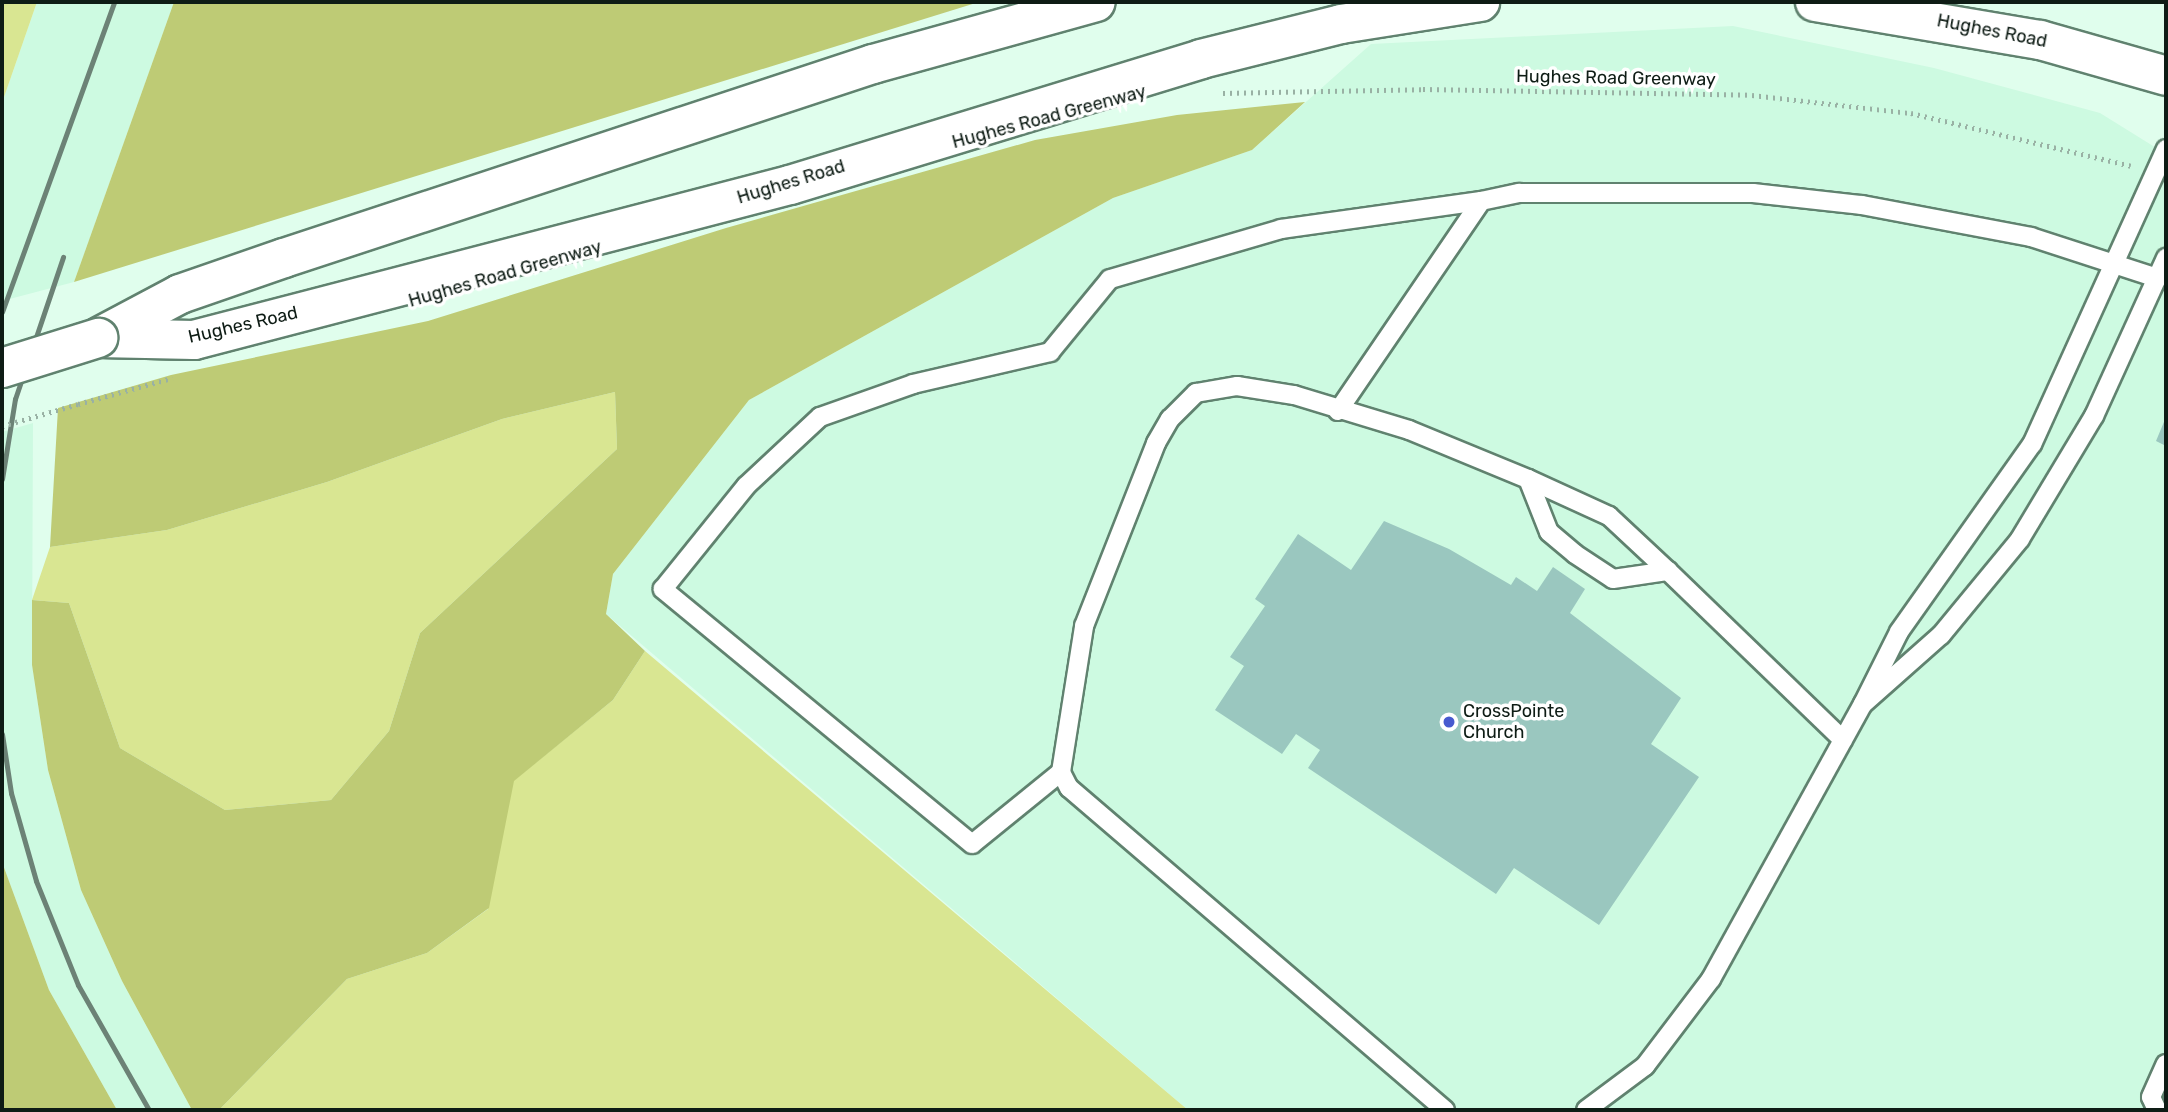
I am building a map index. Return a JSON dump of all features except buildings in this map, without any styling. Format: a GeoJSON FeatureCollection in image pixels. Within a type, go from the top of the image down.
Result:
{"type":"FeatureCollection","features":[{"type":"Feature","properties":{"kind":"main road","name":"Hughes Road"},"geometry":{"type":"LineString","coordinates":[[2,368],[98,338],[180,294],[297,253],[873,65],[1096,2]]}},
{"type":"Feature","properties":{"kind":"main road","name":"Hughes Road"},"geometry":{"type":"LineString","coordinates":[[98,338],[194,340],[790,185],[1201,59],[1341,24],[1480,2]]}},
{"type":"Feature","properties":{"kind":"main road","name":"Hughes Road"},"geometry":{"type":"LineString","coordinates":[[1815,2],[2040,40],[2166,76]]}},
{"type":"Feature","properties":{"kind":"lane"},"geometry":{"type":"LineString","coordinates":[[1586,1110],[1644,1066],[1711,979],[1863,704],[1899,632],[2032,444],[2117,264],[2166,149]]}},
{"type":"Feature","properties":{"kind":"lane"},"geometry":{"type":"LineString","coordinates":[[1061,772],[972,844],[663,589],[746,486],[820,417],[913,384],[1050,352],[1110,279],[1281,229],[1481,201],[1519,193],[1753,193],[1939,218],[2031,237],[2157,278]]}},
{"type":"Feature","properties":{"kind":"lane"},"geometry":{"type":"LineString","coordinates":[[1338,411],[1481,201]]}},
{"type":"Feature","properties":{"kind":"lane"},"geometry":{"type":"LineString","coordinates":[[1863,704],[1941,635],[2020,538],[2094,416],[2166,258]]}},
{"type":"Feature","properties":{"kind":"lane"},"geometry":{"type":"LineString","coordinates":[[1446,1110],[1069,789],[1061,772],[1084,626],[1144,470],[1170,419],[1196,393],[1237,386],[1409,430],[1609,516],[1843,740]]}},
{"type":"Feature","properties":{"kind":"lane"},"geometry":{"type":"LineString","coordinates":[[1528,479],[1549,532],[1575,554],[1613,579],[1668,571]]}},
{"type":"Feature","properties":{"kind":"lane"},"geometry":{"type":"LineString","coordinates":[[2157,1110],[2151,1097],[2166,1064]]}},
{"type":"Feature","properties":{"kind":"path","name":"Hughes Road Greenway"},"geometry":{"type":"LineString","coordinates":[[1218,94],[1423,89],[1752,95],[1912,113],[2047,141],[2133,166]]}},
{"type":"Feature","properties":{"kind":"path"},"geometry":{"type":"LineString","coordinates":[[2,426],[178,376]]}},
{"type":"Feature","properties":{"kind":"shaded area"},"geometry":{"type":"Polygon","coordinates":[[[37,2],[174,2],[74,282],[2,301],[2,103],[37,2]]]}},
{"type":"Feature","properties":{"kind":"shaded area"},"geometry":{"type":"Polygon","coordinates":[[[1733,26],[1934,68],[2100,113],[2166,154],[2166,1110],[1188,1110],[606,614],[613,574],[749,400],[1113,198],[1252,150],[1371,44],[1733,26]]]}},
{"type":"Feature","properties":{"kind":"shaded area"},"geometry":{"type":"Polygon","coordinates":[[[33,423],[32,665],[48,770],[81,890],[122,981],[192,1110],[117,1110],[49,990],[2,862],[2,432],[33,423]]]}},
{"type":"Feature","properties":{"kind":"green space"},"geometry":{"type":"Polygon","coordinates":[[[2,2],[37,2],[2,103],[2,2]]]}},
{"type":"Feature","properties":{"kind":"green space"},"geometry":{"type":"Polygon","coordinates":[[[174,2],[979,2],[74,282],[174,2]]]}},
{"type":"Feature","properties":{"kind":"green space"},"geometry":{"type":"Polygon","coordinates":[[[1305,102],[1252,150],[1113,198],[749,400],[613,574],[606,614],[645,651],[613,700],[514,781],[489,908],[427,953],[347,979],[219,1110],[192,1110],[122,981],[81,890],[48,770],[32,665],[32,600],[69,603],[120,748],[225,810],[331,800],[389,731],[420,633],[617,449],[615,392],[502,419],[327,482],[167,530],[50,547],[58,408],[171,375],[428,321],[726,228],[1035,140],[1177,115],[1305,102]]]}},
{"type":"Feature","properties":{"kind":"green space"},"geometry":{"type":"Polygon","coordinates":[[[615,392],[617,449],[420,633],[389,731],[331,800],[225,810],[120,748],[69,603],[32,600],[50,547],[167,530],[327,482],[502,419],[615,392]]]}},
{"type":"Feature","properties":{"kind":"green space"},"geometry":{"type":"Polygon","coordinates":[[[645,651],[1188,1110],[219,1110],[347,979],[427,953],[488,909],[513,781],[613,700],[645,651]]]}},
{"type":"Feature","properties":{"kind":"green space"},"geometry":{"type":"Polygon","coordinates":[[[2,862],[49,990],[117,1110],[2,1110],[2,862]]]}},
{"type":"Feature","properties":{"kind":"railway"},"geometry":{"type":"LineString","coordinates":[[2,312],[114,2]]}},
{"type":"Feature","properties":{"kind":"railway"},"geometry":{"type":"LineString","coordinates":[[2,479],[15,399],[63,257]]}},
{"type":"Feature","properties":{"kind":"railway"},"geometry":{"type":"LineString","coordinates":[[2,734],[11,793],[36,881],[78,985],[149,1110]]}},
{"type":"Feature","properties":{"kind":"place","name":"CrossPointe Church"},"geometry":{"type":"Point","coordinates":[1449,722]}}]}
